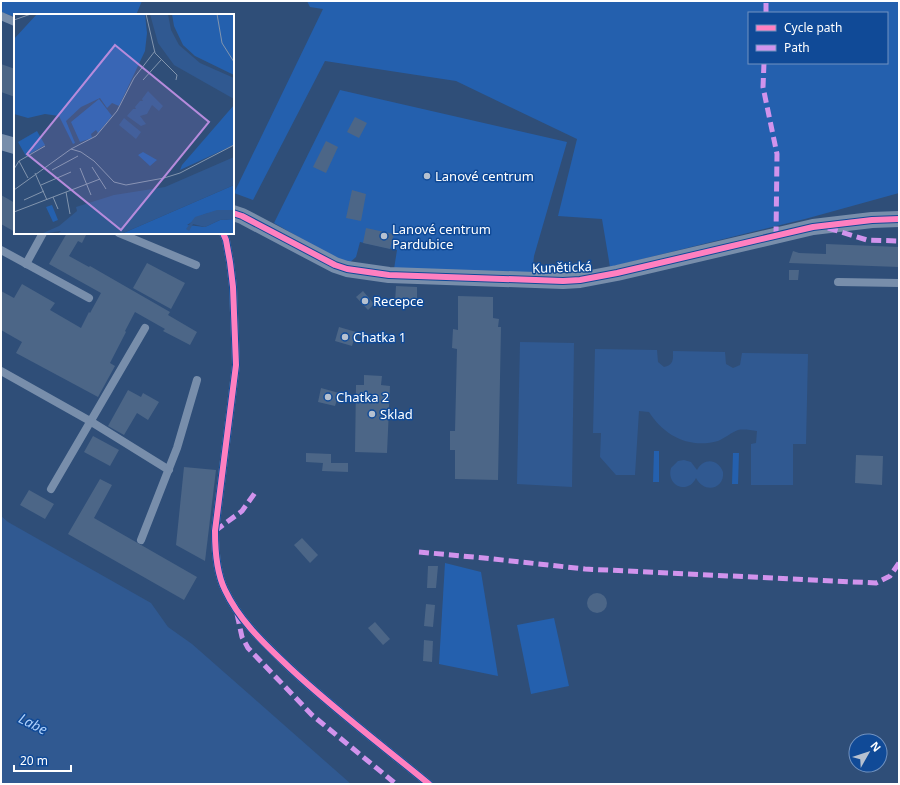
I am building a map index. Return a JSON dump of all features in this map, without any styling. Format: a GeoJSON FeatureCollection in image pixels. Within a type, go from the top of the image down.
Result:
{"type":"FeatureCollection","features":[{"type":"Feature","properties":{"kind":"street"},"geometry":{"type":"LineString","coordinates":[[1,142],[14,146]]}},
{"type":"Feature","properties":{"kind":"street","name":"Kunětická"},"geometry":{"type":"LineString","coordinates":[[234,213],[242,216],[334,265],[347,270],[389,275],[563,281],[580,280],[617,273],[813,227],[872,220],[899,219]]}},
{"type":"Feature","properties":{"kind":"lane"},"geometry":{"type":"LineString","coordinates":[[1,16],[14,22]]}},
{"type":"Feature","properties":{"kind":"lane"},"geometry":{"type":"LineString","coordinates":[[26,264],[42,234]]}},
{"type":"Feature","properties":{"kind":"lane"},"geometry":{"type":"LineString","coordinates":[[121,234],[196,265]]}},
{"type":"Feature","properties":{"kind":"lane"},"geometry":{"type":"LineString","coordinates":[[223,234],[230,262],[233,287],[236,364],[215,531],[215,552],[218,570],[224,590],[248,626],[269,648],[319,694],[429,784]]}},
{"type":"Feature","properties":{"kind":"lane"},"geometry":{"type":"LineString","coordinates":[[1,250],[89,298]]}},
{"type":"Feature","properties":{"kind":"lane"},"geometry":{"type":"LineString","coordinates":[[838,282],[899,283]]}},
{"type":"Feature","properties":{"kind":"lane"},"geometry":{"type":"LineString","coordinates":[[51,489],[145,328]]}},
{"type":"Feature","properties":{"kind":"lane"},"geometry":{"type":"LineString","coordinates":[[1,371],[90,421],[169,470]]}},
{"type":"Feature","properties":{"kind":"lane"},"geometry":{"type":"LineString","coordinates":[[142,540],[177,448],[197,380]]}},
{"type":"Feature","properties":{"kind":"shaded area"},"geometry":{"type":"Polygon","coordinates":[[[1,1],[142,1],[136,14],[14,14],[14,17],[1,12],[1,1]]]}},
{"type":"Feature","properties":{"kind":"shaded area"},"geometry":{"type":"Polygon","coordinates":[[[307,1],[899,1],[899,193],[805,219],[610,267],[602,219],[558,216],[577,139],[456,81],[325,61],[253,200],[234,193],[323,9],[310,7],[307,1]]]}},
{"type":"Feature","properties":{"kind":"shaded area","name":"Lanové centrum"},"geometry":{"type":"Polygon","coordinates":[[[340,90],[567,142],[534,256],[532,274],[394,269],[397,250],[360,242],[356,257],[347,265],[274,223],[340,90]]]}},
{"type":"Feature","properties":{"kind":"shaded area"},"geometry":{"type":"Polygon","coordinates":[[[654,451],[659,451],[659,482],[653,482],[654,451]]]}},
{"type":"Feature","properties":{"kind":"shaded area"},"geometry":{"type":"Polygon","coordinates":[[[733,453],[739,453],[738,484],[732,484],[733,453]]]}},
{"type":"Feature","properties":{"kind":"shaded area"},"geometry":{"type":"Polygon","coordinates":[[[445,563],[481,572],[498,676],[439,664],[445,563]]]}},
{"type":"Feature","properties":{"kind":"shaded area"},"geometry":{"type":"Polygon","coordinates":[[[554,618],[569,686],[531,694],[517,625],[554,618]]]}},
{"type":"Feature","properties":{"kind":"water"},"geometry":{"type":"Polygon","coordinates":[[[520,342],[574,343],[572,487],[517,484],[520,342]]]}},
{"type":"Feature","properties":{"kind":"water"},"geometry":{"type":"Polygon","coordinates":[[[595,349],[657,350],[658,362],[664,367],[670,365],[673,359],[673,351],[725,352],[726,364],[733,368],[740,365],[742,353],[808,354],[806,444],[793,444],[793,485],[751,485],[751,444],[756,443],[757,431],[738,430],[718,441],[708,443],[688,442],[670,434],[662,428],[649,412],[639,411],[635,475],[616,475],[600,457],[601,433],[593,433],[595,349]]]}},
{"type":"Feature","properties":{"kind":"water"},"geometry":{"type":"Polygon","coordinates":[[[684,460],[691,462],[697,470],[703,463],[710,461],[718,464],[723,472],[721,482],[717,486],[709,488],[700,483],[696,478],[688,486],[683,487],[675,484],[670,474],[671,468],[678,461],[684,460]]]}},
{"type":"Feature","properties":{"kind":"water","name":"Labe"},"geometry":{"type":"Polygon","coordinates":[[[1,516],[8,522],[151,603],[168,627],[192,644],[351,784],[1,784],[1,516]]]}},
{"type":"Feature","properties":{"kind":"building"},"geometry":{"type":"Polygon","coordinates":[[[1,64],[14,69],[14,97],[1,92],[1,64]]]}},
{"type":"Feature","properties":{"kind":"building"},"geometry":{"type":"Polygon","coordinates":[[[355,117],[367,123],[359,138],[347,132],[355,117]]]}},
{"type":"Feature","properties":{"kind":"building"},"geometry":{"type":"Polygon","coordinates":[[[326,141],[338,147],[326,173],[313,167],[326,141]]]}},
{"type":"Feature","properties":{"kind":"building"},"geometry":{"type":"Polygon","coordinates":[[[352,190],[366,194],[361,221],[346,218],[352,190]]]}},
{"type":"Feature","properties":{"kind":"building"},"geometry":{"type":"Polygon","coordinates":[[[1,195],[14,202],[14,231],[1,224],[1,195]]]}},
{"type":"Feature","properties":{"kind":"building"},"geometry":{"type":"Polygon","coordinates":[[[366,228],[394,234],[390,249],[363,243],[366,228]]]}},
{"type":"Feature","properties":{"kind":"building"},"geometry":{"type":"Polygon","coordinates":[[[66,234],[84,234],[86,235],[82,243],[78,241],[69,256],[89,267],[90,266],[170,312],[168,315],[197,332],[190,345],[163,331],[165,329],[135,312],[110,363],[115,366],[98,397],[16,353],[22,342],[1,330],[1,291],[14,298],[22,284],[55,303],[50,310],[81,328],[101,293],[49,264],[66,234]]]}},
{"type":"Feature","properties":{"kind":"building"},"geometry":{"type":"Polygon","coordinates":[[[826,244],[899,247],[899,267],[789,263],[793,251],[799,253],[826,254],[826,244]]]}},
{"type":"Feature","properties":{"kind":"building"},"geometry":{"type":"Polygon","coordinates":[[[147,263],[185,283],[171,309],[133,288],[147,263]]]}},
{"type":"Feature","properties":{"kind":"building"},"geometry":{"type":"Polygon","coordinates":[[[789,270],[799,270],[798,280],[789,280],[789,270]]]}},
{"type":"Feature","properties":{"kind":"building"},"geometry":{"type":"Polygon","coordinates":[[[396,286],[417,287],[417,303],[395,302],[396,286]]]}},
{"type":"Feature","properties":{"kind":"building","name":"Recepce"},"geometry":{"type":"Polygon","coordinates":[[[363,291],[374,304],[368,310],[356,297],[363,291]]]}},
{"type":"Feature","properties":{"kind":"building"},"geometry":{"type":"Polygon","coordinates":[[[458,296],[493,297],[493,318],[499,319],[498,327],[501,327],[498,480],[455,479],[455,450],[450,450],[450,431],[455,431],[457,349],[452,348],[453,329],[458,330],[458,296]]]}},
{"type":"Feature","properties":{"kind":"building","name":"Chatka 1"},"geometry":{"type":"Polygon","coordinates":[[[339,327],[356,332],[352,346],[335,341],[339,327]]]}},
{"type":"Feature","properties":{"kind":"building","name":"Sklad"},"geometry":{"type":"Polygon","coordinates":[[[364,375],[382,376],[381,385],[390,386],[387,453],[355,452],[356,385],[364,385],[364,375]]]}},
{"type":"Feature","properties":{"kind":"building","name":"Chatka 2"},"geometry":{"type":"Polygon","coordinates":[[[321,388],[339,393],[335,406],[318,402],[321,388]]]}},
{"type":"Feature","properties":{"kind":"building"},"geometry":{"type":"Polygon","coordinates":[[[128,390],[141,397],[143,393],[159,402],[148,420],[137,413],[124,435],[108,426],[128,390]]]}},
{"type":"Feature","properties":{"kind":"building"},"geometry":{"type":"Polygon","coordinates":[[[93,436],[119,450],[110,466],[84,452],[93,436]]]}},
{"type":"Feature","properties":{"kind":"building"},"geometry":{"type":"Polygon","coordinates":[[[306,453],[331,454],[331,463],[348,463],[348,472],[322,471],[323,463],[306,462],[306,453]]]}},
{"type":"Feature","properties":{"kind":"building"},"geometry":{"type":"Polygon","coordinates":[[[856,455],[883,456],[882,485],[855,483],[856,455]]]}},
{"type":"Feature","properties":{"kind":"building"},"geometry":{"type":"Polygon","coordinates":[[[184,467],[216,470],[205,561],[176,545],[184,467]]]}},
{"type":"Feature","properties":{"kind":"building"},"geometry":{"type":"Polygon","coordinates":[[[100,479],[112,485],[94,518],[197,577],[184,600],[68,534],[100,479]]]}},
{"type":"Feature","properties":{"kind":"building"},"geometry":{"type":"Polygon","coordinates":[[[29,490],[54,504],[45,519],[20,505],[29,490]]]}},
{"type":"Feature","properties":{"kind":"building"},"geometry":{"type":"Polygon","coordinates":[[[302,538],[318,555],[310,563],[294,545],[302,538]]]}},
{"type":"Feature","properties":{"kind":"building"},"geometry":{"type":"Polygon","coordinates":[[[428,566],[438,566],[436,588],[427,588],[428,566]]]}},
{"type":"Feature","properties":{"kind":"building"},"geometry":{"type":"Polygon","coordinates":[[[597,593],[604,596],[607,603],[604,610],[597,613],[590,610],[587,603],[590,596],[597,593]]]}},
{"type":"Feature","properties":{"kind":"building"},"geometry":{"type":"Polygon","coordinates":[[[426,604],[435,605],[433,627],[424,626],[426,604]]]}},
{"type":"Feature","properties":{"kind":"building"},"geometry":{"type":"Polygon","coordinates":[[[375,622],[390,639],[383,645],[368,628],[375,622]]]}},
{"type":"Feature","properties":{"kind":"building"},"geometry":{"type":"Polygon","coordinates":[[[424,640],[433,641],[432,662],[423,661],[424,640]]]}},
{"type":"Feature","properties":{"kind":"marked path"},"geometry":{"type":"LineString","coordinates":[[766,1],[766,12]]}},
{"type":"Feature","properties":{"kind":"marked path"},"geometry":{"type":"LineString","coordinates":[[764,64],[763,87],[777,154],[776,237]]}},
{"type":"Feature","properties":{"kind":"marked path"},"geometry":{"type":"LineString","coordinates":[[828,228],[867,240],[899,241]]}},
{"type":"Feature","properties":{"kind":"marked path"},"geometry":{"type":"LineString","coordinates":[[215,531],[242,511],[257,490]]}},
{"type":"Feature","properties":{"kind":"marked path"},"geometry":{"type":"LineString","coordinates":[[419,552],[585,569],[876,583],[890,576],[899,563]]}},
{"type":"Feature","properties":{"kind":"marked path"},"geometry":{"type":"LineString","coordinates":[[237,614],[242,637],[248,648],[312,715],[396,784]]}},
{"type":"Feature","properties":{"kind":"cycle path"},"geometry":{"type":"LineString","coordinates":[[234,213],[242,216],[335,265],[347,269],[389,275],[563,281],[580,280],[617,273],[813,227],[872,220],[899,219]]}},
{"type":"Feature","properties":{"kind":"cycle path"},"geometry":{"type":"LineString","coordinates":[[223,234],[230,262],[233,287],[236,365],[215,531],[217,561],[222,583],[231,602],[246,623],[272,651],[359,728],[429,784]]}},
{"type":"Feature","properties":{"kind":"place","name":"Lanové centrum"},"geometry":{"type":"Point","coordinates":[427,176]}},
{"type":"Feature","properties":{"kind":"place","name":"Lanové centrum Pardubice"},"geometry":{"type":"Point","coordinates":[384,236]}},
{"type":"Feature","properties":{"kind":"place","name":"Recepce"},"geometry":{"type":"Point","coordinates":[365,301]}},
{"type":"Feature","properties":{"kind":"place","name":"Chatka 1"},"geometry":{"type":"Point","coordinates":[345,337]}},
{"type":"Feature","properties":{"kind":"place","name":"Chatka 2"},"geometry":{"type":"Point","coordinates":[328,397]}},
{"type":"Feature","properties":{"kind":"place","name":"Sklad"},"geometry":{"type":"Point","coordinates":[372,414]}}]}
